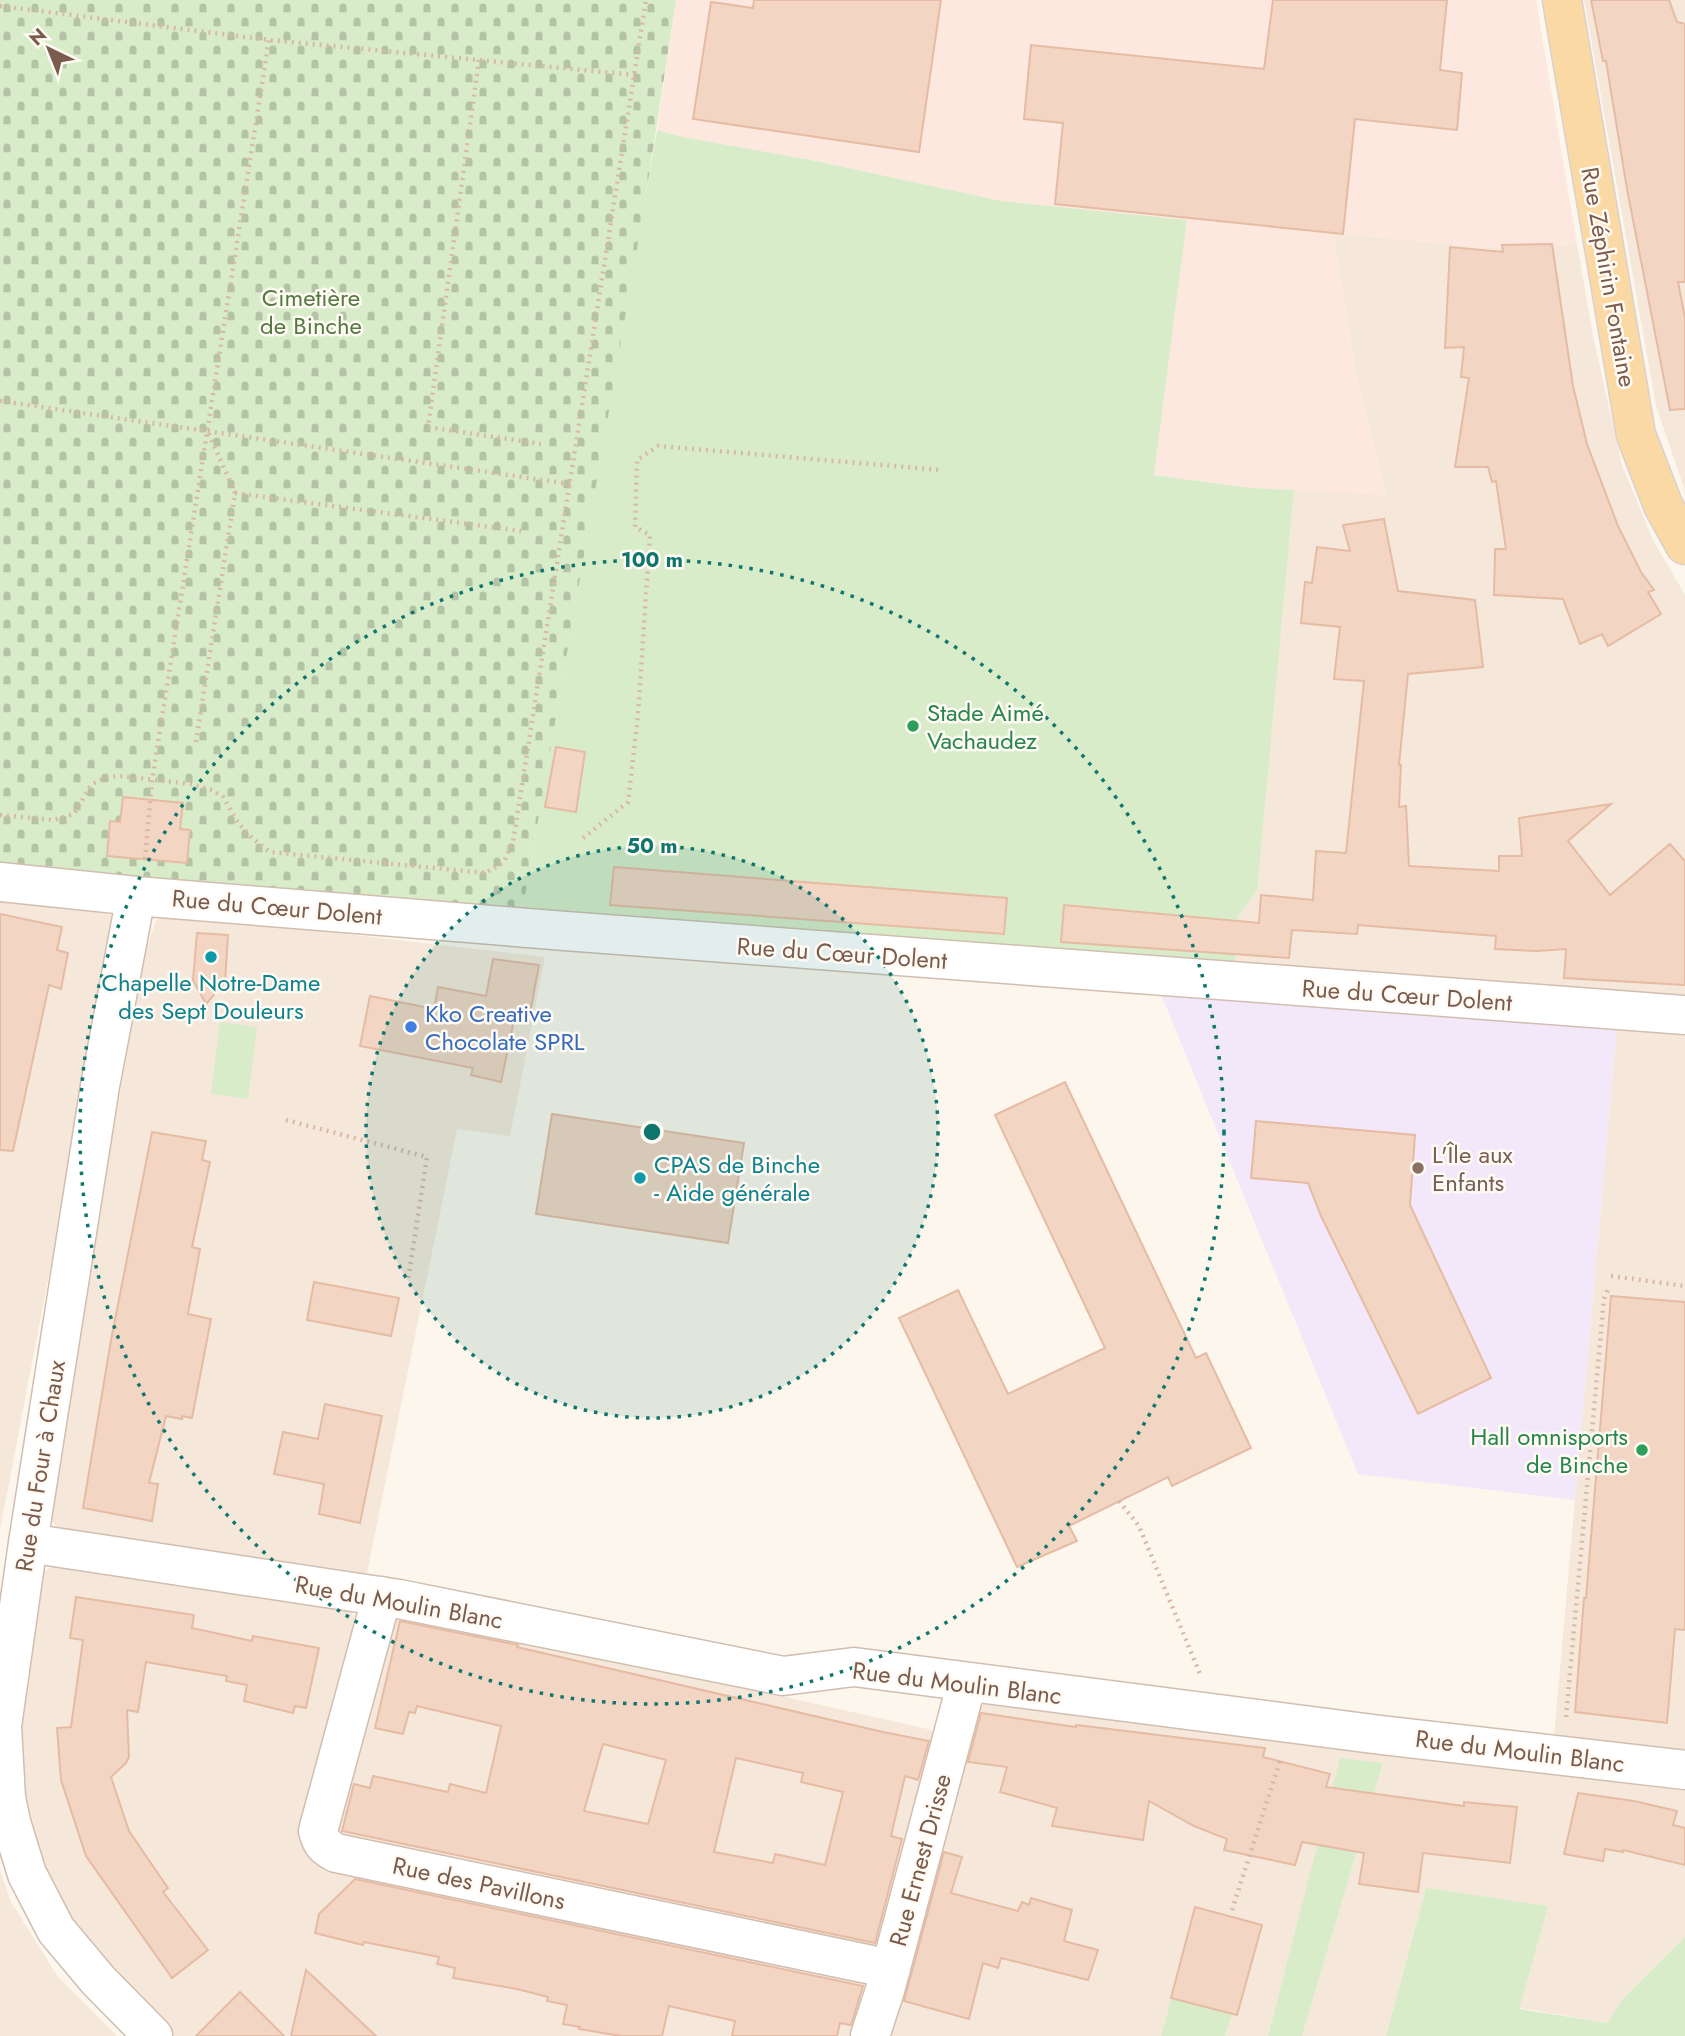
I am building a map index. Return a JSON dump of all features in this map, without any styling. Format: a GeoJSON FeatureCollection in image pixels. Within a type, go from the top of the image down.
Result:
{"type":"FeatureCollection","features":[{"type":"Feature","properties":{"kind":"main road","name":"Rue Zéphirin Fontaine"},"geometry":{"type":"LineString","coordinates":[[1562,0],[1636,435],[1663,505],[1685,545]]}},
{"type":"Feature","properties":{"kind":"street","name":"Rue du Cœur Dolent"},"geometry":{"type":"LineString","coordinates":[[0,882],[766,947],[1685,1016]]}},
{"type":"Feature","properties":{"kind":"street","name":"Rue du Four à Chaux"},"geometry":{"type":"LineString","coordinates":[[139,895],[100,1086],[2,1726],[4,1775],[11,1822],[27,1874],[56,1930],[98,1980],[153,2036]]}},
{"type":"Feature","properties":{"kind":"street","name":"Rue du Moulin Blanc"},"geometry":{"type":"LineString","coordinates":[[28,1543],[382,1596],[782,1676],[854,1667],[1292,1724],[1685,1770]]}},
{"type":"Feature","properties":{"kind":"street","name":"Rue des Pavillons"},"geometry":{"type":"LineString","coordinates":[[382,1596],[318,1831],[320,1842],[326,1848],[336,1853],[891,1969]]}},
{"type":"Feature","properties":{"kind":"street","name":"Rue Ernest Drisse"},"geometry":{"type":"LineString","coordinates":[[870,2036],[891,1969],[967,1682]]}},
{"type":"Feature","properties":{"kind":"path"},"geometry":{"type":"LineString","coordinates":[[0,815],[54,820],[74,814],[91,785],[106,777],[120,776],[191,784],[212,790],[223,797],[238,823],[253,839],[271,852],[486,873],[504,862],[513,842],[646,0]]}},
{"type":"Feature","properties":{"kind":"path"},"geometry":{"type":"LineString","coordinates":[[0,6],[269,40],[635,75]]}},
{"type":"Feature","properties":{"kind":"path"},"geometry":{"type":"LineString","coordinates":[[139,895],[152,781],[269,40]]}},
{"type":"Feature","properties":{"kind":"path"},"geometry":{"type":"LineString","coordinates":[[479,60],[428,427],[541,444]]}},
{"type":"Feature","properties":{"kind":"path"},"geometry":{"type":"LineString","coordinates":[[0,401],[570,484]]}},
{"type":"Feature","properties":{"kind":"path"},"geometry":{"type":"LineString","coordinates":[[196,742],[236,493],[208,431]]}},
{"type":"Feature","properties":{"kind":"path"},"geometry":{"type":"LineString","coordinates":[[583,838],[628,802],[638,715],[650,535],[635,527],[637,460],[658,446],[941,470]]}},
{"type":"Feature","properties":{"kind":"path"},"geometry":{"type":"LineString","coordinates":[[236,493],[521,531]]}},
{"type":"Feature","properties":{"kind":"path"},"geometry":{"type":"LineString","coordinates":[[286,1120],[427,1157],[408,1280]]}},
{"type":"Feature","properties":{"kind":"path"},"geometry":{"type":"LineString","coordinates":[[1611,1276],[1685,1286]]}},
{"type":"Feature","properties":{"kind":"path"},"geometry":{"type":"LineString","coordinates":[[1561,1756],[1605,1299],[1609,1287]]}},
{"type":"Feature","properties":{"kind":"path"},"geometry":{"type":"LineString","coordinates":[[1119,1502],[1139,1526],[1216,1714]]}},
{"type":"Feature","properties":{"kind":"path"},"geometry":{"type":"LineString","coordinates":[[1232,1910],[1292,1724]]}},
{"type":"Feature","properties":{"kind":"shaded area"},"geometry":{"type":"Polygon","coordinates":[[[676,0],[1536,0],[1577,244],[1494,248],[1333,233],[1355,368],[1386,495],[1251,488],[1154,475],[1187,220],[1002,201],[657,130],[676,0]]]}},
{"type":"Feature","properties":{"kind":"shaded area"},"geometry":{"type":"Polygon","coordinates":[[[1584,0],[1685,0],[1685,491],[1656,406],[1584,0]]]}},
{"type":"Feature","properties":{"kind":"shaded area"},"geometry":{"type":"Polygon","coordinates":[[[1333,233],[1494,248],[1577,244],[1593,336],[1622,465],[1653,540],[1685,595],[1685,995],[1235,964],[1238,916],[1256,891],[1294,490],[1386,494],[1355,368],[1333,233]]]}},
{"type":"Feature","properties":{"kind":"shaded area"},"geometry":{"type":"Polygon","coordinates":[[[0,896],[24,897],[114,916],[0,1530],[0,896]]]}},
{"type":"Feature","properties":{"kind":"shaded area"},"geometry":{"type":"Polygon","coordinates":[[[172,914],[545,957],[510,1136],[457,1129],[366,1578],[78,1535],[55,1526],[45,1508],[145,953],[156,920],[172,914]]]}},
{"type":"Feature","properties":{"kind":"shaded area","name":"L'Île aux Enfants"},"geometry":{"type":"Polygon","coordinates":[[[1160,992],[1617,1025],[1575,1500],[1358,1474],[1160,992]]]}},
{"type":"Feature","properties":{"kind":"shaded area"},"geometry":{"type":"Polygon","coordinates":[[[1617,1025],[1685,1030],[1685,1753],[1554,1736],[1617,1025]]]}},
{"type":"Feature","properties":{"kind":"shaded area"},"geometry":{"type":"Polygon","coordinates":[[[52,1567],[89,1567],[328,1602],[351,1612],[360,1628],[302,1840],[308,1857],[326,1872],[873,1976],[857,2036],[166,2036],[64,1917],[34,1854],[10,1758],[32,1576],[52,1567]]]}},
{"type":"Feature","properties":{"kind":"shaded area"},"geometry":{"type":"Polygon","coordinates":[[[419,1615],[928,1729],[940,1737],[880,1948],[340,1838],[335,1827],[396,1617],[419,1615]]]}},
{"type":"Feature","properties":{"kind":"shaded area"},"geometry":{"type":"Polygon","coordinates":[[[990,1692],[1685,1785],[1685,1937],[1621,2001],[1609,2023],[1519,2008],[1426,1888],[1386,2036],[1302,2036],[1383,1763],[1341,1759],[1268,2036],[1225,2036],[1234,2011],[1172,1996],[1161,2036],[884,2036],[973,1711],[990,1692]]]}},
{"type":"Feature","properties":{"kind":"shaded area"},"geometry":{"type":"Polygon","coordinates":[[[0,1871],[11,1902],[58,1977],[117,2036],[0,2036],[0,1871]]]}},
{"type":"Feature","properties":{"kind":"green space","name":"Cimetière de Binche"},"geometry":{"type":"Polygon","coordinates":[[[0,0],[676,0],[644,208],[523,908],[358,899],[0,862],[0,0]]]}},
{"type":"Feature","properties":{"kind":"green space","name":"Stade Aimé Vachaudez"},"geometry":{"type":"Polygon","coordinates":[[[657,130],[1002,201],[1187,220],[1154,475],[1251,488],[1294,490],[1257,890],[1238,916],[1235,964],[523,908],[657,130]]]}},
{"type":"Feature","properties":{"kind":"green space"},"geometry":{"type":"Polygon","coordinates":[[[220,1022],[257,1027],[248,1099],[211,1094],[220,1022]]]}},
{"type":"Feature","properties":{"kind":"green space"},"geometry":{"type":"Polygon","coordinates":[[[1340,1758],[1383,1763],[1302,2036],[1268,2036],[1340,1758]]]}},
{"type":"Feature","properties":{"kind":"green space"},"geometry":{"type":"Polygon","coordinates":[[[1426,1888],[1548,1906],[1519,2009],[1608,2023],[1621,2001],[1685,1937],[1685,2036],[1386,2036],[1426,1888]]]}},
{"type":"Feature","properties":{"kind":"green space"},"geometry":{"type":"Polygon","coordinates":[[[1172,1996],[1234,2010],[1225,2036],[1161,2036],[1172,1996]]]}},
{"type":"Feature","properties":{"kind":"building"},"geometry":{"type":"Polygon","coordinates":[[[754,0],[941,0],[919,152],[693,119],[711,2],[753,8],[754,0]]]}},
{"type":"Feature","properties":{"kind":"building"},"geometry":{"type":"Polygon","coordinates":[[[1273,0],[1447,0],[1440,70],[1462,73],[1457,130],[1355,119],[1343,234],[1055,204],[1063,123],[1024,119],[1031,45],[1264,69],[1273,0]]]}},
{"type":"Feature","properties":{"kind":"building"},"geometry":{"type":"Polygon","coordinates":[[[1591,0],[1669,0],[1677,22],[1685,24],[1685,282],[1678,282],[1685,318],[1685,409],[1670,410],[1627,189],[1606,61],[1603,61],[1591,0]]]}},
{"type":"Feature","properties":{"kind":"building"},"geometry":{"type":"Polygon","coordinates":[[[1552,244],[1573,386],[1587,444],[1618,526],[1641,572],[1654,590],[1648,592],[1661,614],[1608,646],[1602,634],[1580,644],[1563,599],[1494,595],[1495,549],[1506,549],[1496,481],[1492,482],[1488,467],[1455,467],[1469,378],[1461,377],[1464,347],[1445,348],[1450,247],[1503,252],[1502,245],[1552,244]]]}},
{"type":"Feature","properties":{"kind":"building"},"geometry":{"type":"Polygon","coordinates":[[[1384,519],[1398,591],[1475,600],[1483,667],[1408,674],[1399,765],[1399,807],[1406,806],[1409,866],[1499,871],[1499,856],[1522,856],[1519,818],[1611,804],[1568,841],[1610,895],[1670,844],[1685,861],[1685,985],[1564,978],[1566,949],[1495,949],[1496,936],[1358,925],[1357,934],[1292,930],[1289,958],[1061,942],[1064,905],[1259,923],[1261,895],[1313,900],[1316,851],[1346,853],[1364,681],[1334,679],[1340,627],[1301,623],[1305,582],[1312,583],[1317,547],[1350,551],[1343,525],[1384,519]]]}},
{"type":"Feature","properties":{"kind":"building"},"geometry":{"type":"Polygon","coordinates":[[[556,747],[585,752],[576,812],[545,807],[556,747]]]}},
{"type":"Feature","properties":{"kind":"building"},"geometry":{"type":"Polygon","coordinates":[[[123,797],[183,803],[180,829],[190,830],[187,863],[107,856],[110,821],[120,822],[123,797]]]}},
{"type":"Feature","properties":{"kind":"building"},"geometry":{"type":"Polygon","coordinates":[[[614,867],[1007,898],[1004,934],[610,905],[614,867]]]}},
{"type":"Feature","properties":{"kind":"building"},"geometry":{"type":"Polygon","coordinates":[[[0,914],[62,927],[57,950],[68,953],[61,989],[49,985],[13,1151],[0,1150],[0,914]]]}},
{"type":"Feature","properties":{"kind":"building","name":"Chapelle Notre-Dame des Sept Douleurs"},"geometry":{"type":"Polygon","coordinates":[[[197,933],[228,935],[225,982],[206,1004],[193,980],[197,933]]]}},
{"type":"Feature","properties":{"kind":"building"},"geometry":{"type":"Polygon","coordinates":[[[493,959],[539,965],[530,1013],[516,1010],[501,1082],[471,1075],[473,1068],[360,1046],[370,996],[434,1009],[438,987],[486,996],[493,959]]]}},
{"type":"Feature","properties":{"kind":"building"},"geometry":{"type":"Polygon","coordinates":[[[1065,1082],[1196,1358],[1206,1353],[1251,1448],[1172,1486],[1168,1477],[1069,1526],[1077,1541],[1017,1567],[899,1318],[958,1290],[1008,1394],[1105,1348],[995,1115],[1065,1082]]]}},
{"type":"Feature","properties":{"kind":"building","name":"CPAS de Binche - Aide générale"},"geometry":{"type":"Polygon","coordinates":[[[552,1114],[744,1143],[728,1243],[536,1214],[552,1114]]]}},
{"type":"Feature","properties":{"kind":"building"},"geometry":{"type":"Polygon","coordinates":[[[1256,1121],[1415,1135],[1410,1205],[1491,1378],[1418,1414],[1321,1216],[1308,1183],[1251,1178],[1256,1121]]]}},
{"type":"Feature","properties":{"kind":"building"},"geometry":{"type":"Polygon","coordinates":[[[152,1132],[206,1141],[202,1160],[210,1162],[192,1247],[200,1249],[188,1314],[211,1319],[192,1418],[166,1416],[149,1483],[158,1484],[152,1521],[83,1508],[111,1340],[152,1132]]]}},
{"type":"Feature","properties":{"kind":"building"},"geometry":{"type":"Polygon","coordinates":[[[314,1282],[399,1298],[391,1336],[307,1320],[314,1282]]]}},
{"type":"Feature","properties":{"kind":"building","name":"Hall omnisports de Binche"},"geometry":{"type":"Polygon","coordinates":[[[1611,1296],[1685,1302],[1685,1630],[1675,1629],[1667,1723],[1575,1712],[1611,1296]]]}},
{"type":"Feature","properties":{"kind":"building"},"geometry":{"type":"Polygon","coordinates":[[[325,1404],[382,1416],[360,1523],[319,1514],[324,1484],[274,1474],[283,1432],[318,1439],[325,1404]]]}},
{"type":"Feature","properties":{"kind":"building"},"geometry":{"type":"Polygon","coordinates":[[[76,1597],[194,1615],[192,1628],[252,1641],[253,1636],[319,1648],[306,1708],[295,1706],[293,1713],[244,1701],[247,1685],[226,1681],[227,1676],[146,1662],[138,1712],[127,1710],[129,1757],[111,1777],[129,1831],[168,1888],[163,1892],[208,1950],[172,1978],[86,1856],[61,1780],[57,1728],[71,1727],[83,1640],[70,1638],[76,1597]]]}},
{"type":"Feature","properties":{"kind":"building"},"geometry":{"type":"Polygon","coordinates":[[[400,1621],[518,1645],[517,1647],[929,1741],[918,1780],[905,1776],[891,1836],[902,1839],[875,1943],[342,1831],[354,1784],[370,1788],[373,1776],[448,1792],[450,1784],[486,1793],[501,1726],[417,1706],[415,1713],[409,1712],[403,1734],[375,1728],[400,1621]],[[603,1744],[584,1811],[648,1824],[666,1760],[603,1744]],[[736,1758],[714,1852],[773,1863],[775,1854],[825,1865],[843,1792],[801,1782],[803,1773],[736,1758]]]}},
{"type":"Feature","properties":{"kind":"building"},"geometry":{"type":"Polygon","coordinates":[[[981,1713],[1076,1727],[1265,1748],[1263,1757],[1330,1774],[1326,1787],[1464,1806],[1464,1802],[1517,1807],[1510,1863],[1423,1853],[1418,1892],[1359,1884],[1364,1853],[1302,1842],[1295,1865],[1224,1850],[1227,1839],[1194,1826],[1149,1801],[1143,1840],[1052,1826],[1057,1808],[1000,1792],[1007,1767],[968,1762],[981,1713]]]}},
{"type":"Feature","properties":{"kind":"building"},"geometry":{"type":"Polygon","coordinates":[[[1578,1793],[1634,1801],[1677,1811],[1673,1825],[1685,1828],[1685,1865],[1623,1850],[1605,1849],[1603,1861],[1564,1854],[1578,1793]]]}},
{"type":"Feature","properties":{"kind":"building"},"geometry":{"type":"Polygon","coordinates":[[[944,1852],[962,1857],[951,1893],[1018,1911],[1022,1902],[1029,1905],[1031,1898],[1072,1910],[1064,1941],[1098,1950],[1088,1980],[1001,1958],[998,1968],[983,1963],[969,2019],[904,2001],[944,1852]]]}},
{"type":"Feature","properties":{"kind":"building"},"geometry":{"type":"Polygon","coordinates":[[[355,1879],[863,1986],[851,2025],[840,2023],[837,2036],[732,2036],[735,2021],[669,2006],[662,2036],[621,2036],[579,2029],[580,2027],[563,2024],[567,2005],[547,2001],[548,1997],[517,1989],[453,1978],[455,1968],[437,1964],[439,1957],[364,1942],[363,1945],[315,1933],[319,1914],[355,1879]]]}},
{"type":"Feature","properties":{"kind":"building"},"geometry":{"type":"Polygon","coordinates":[[[1195,1907],[1262,1925],[1237,2015],[1171,1998],[1195,1907]]]}},
{"type":"Feature","properties":{"kind":"building"},"geometry":{"type":"Polygon","coordinates":[[[306,1970],[376,2036],[291,2036],[306,1970]]]}},
{"type":"Feature","properties":{"kind":"building"},"geometry":{"type":"Polygon","coordinates":[[[240,1992],[284,2036],[196,2036],[240,1992]]]}},
{"type":"Feature","properties":{"kind":"place","name":"Stade Aimé Vachaudez"},"geometry":{"type":"Point","coordinates":[913,726]}},
{"type":"Feature","properties":{"kind":"place","name":"Chapelle Notre-Dame des Sept Douleurs"},"geometry":{"type":"Point","coordinates":[211,957]}},
{"type":"Feature","properties":{"kind":"place","name":"Kko Creative Chocolate SPRL"},"geometry":{"type":"Point","coordinates":[411,1027]}},
{"type":"Feature","properties":{"kind":"place","name":"L'Île aux Enfants"},"geometry":{"type":"Point","coordinates":[1418,1168]}},
{"type":"Feature","properties":{"kind":"place","name":"CPAS de Binche - Aide générale"},"geometry":{"type":"Point","coordinates":[640,1178]}},
{"type":"Feature","properties":{"kind":"place","name":"Hall omnisports de Binche"},"geometry":{"type":"Point","coordinates":[1642,1450]}}]}
